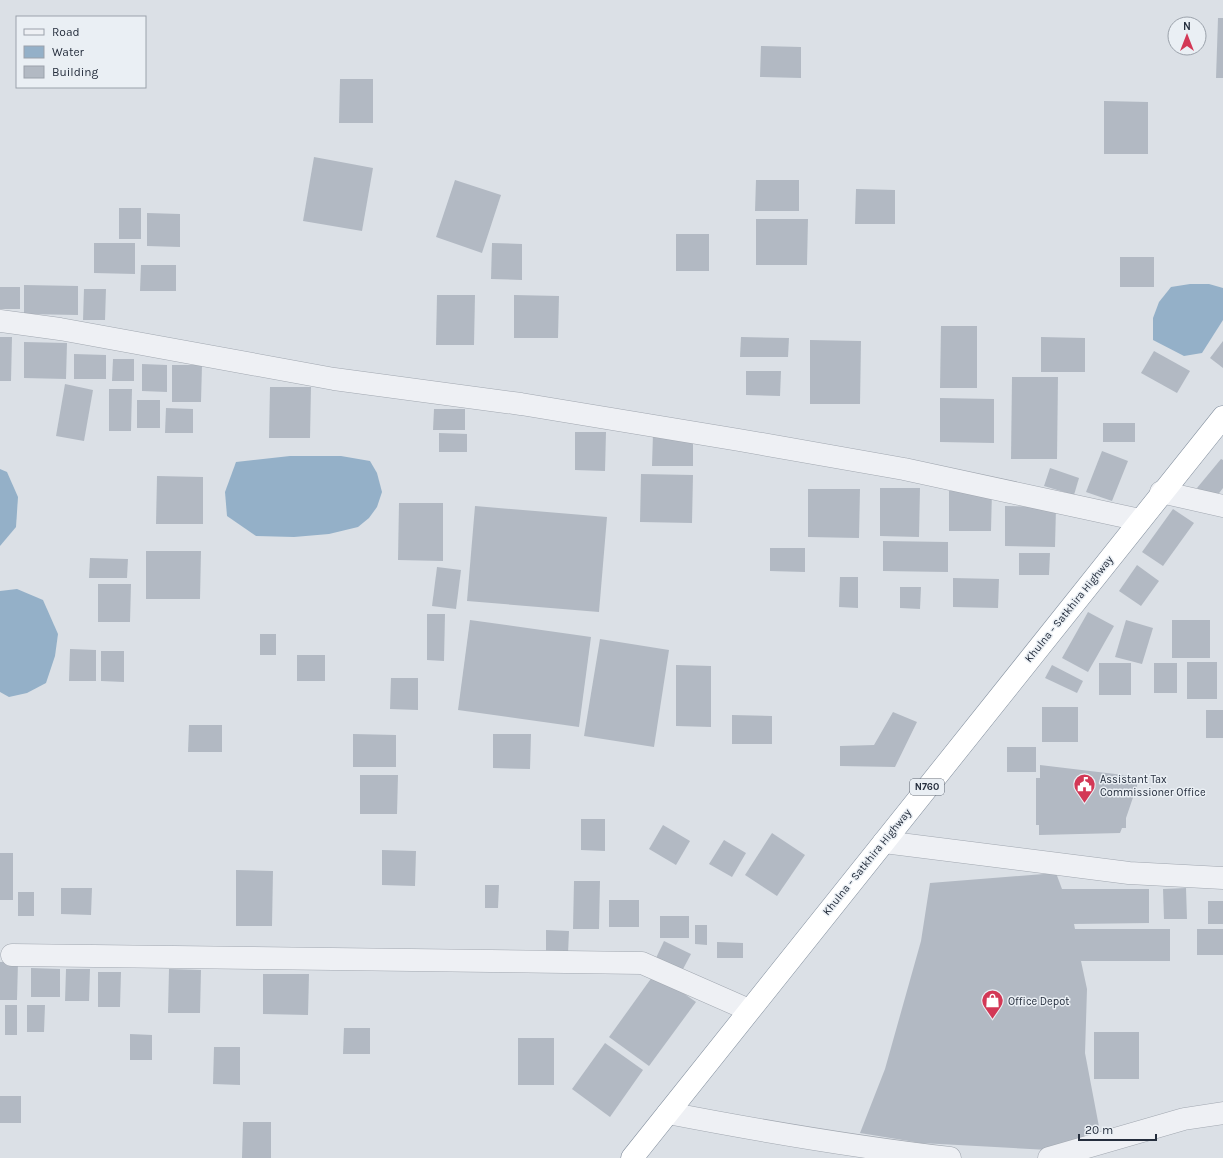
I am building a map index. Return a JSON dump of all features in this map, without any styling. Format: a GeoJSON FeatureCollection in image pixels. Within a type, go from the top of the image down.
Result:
{"type":"FeatureCollection","features":[{"type":"Feature","properties":{"kind":"highway","name":"Khulna - Satkhira Highway"},"geometry":{"type":"LineString","coordinates":[[632,1158],[1161,492],[1223,417]]}},
{"type":"Feature","properties":{"kind":"street"},"geometry":{"type":"LineString","coordinates":[[0,320],[60,328],[334,379],[521,404],[739,440],[904,469],[1140,520]]}},
{"type":"Feature","properties":{"kind":"street"},"geometry":{"type":"LineString","coordinates":[[1161,492],[1223,506]]}},
{"type":"Feature","properties":{"kind":"street"},"geometry":{"type":"LineString","coordinates":[[884,842],[1129,873],[1223,878]]}},
{"type":"Feature","properties":{"kind":"street"},"geometry":{"type":"LineString","coordinates":[[12,955],[642,963],[749,1010]]}},
{"type":"Feature","properties":{"kind":"street"},"geometry":{"type":"LineString","coordinates":[[668,1113],[752,1130],[894,1155],[950,1158]]}},
{"type":"Feature","properties":{"kind":"street"},"geometry":{"type":"LineString","coordinates":[[1049,1158],[1184,1119],[1223,1113]]}},
{"type":"Feature","properties":{"kind":"water"},"geometry":{"type":"Polygon","coordinates":[[[1190,284],[1209,284],[1223,288],[1223,320],[1202,353],[1184,356],[1153,340],[1153,318],[1159,302],[1171,287],[1190,284]]]}},
{"type":"Feature","properties":{"kind":"water"},"geometry":{"type":"Polygon","coordinates":[[[290,456],[341,456],[370,461],[377,473],[382,492],[377,507],[369,518],[358,527],[329,534],[294,537],[256,536],[227,516],[225,492],[236,462],[290,456]]]}},
{"type":"Feature","properties":{"kind":"water"},"geometry":{"type":"Polygon","coordinates":[[[0,469],[7,472],[18,497],[16,527],[0,546],[0,469]]]}},
{"type":"Feature","properties":{"kind":"water"},"geometry":{"type":"Polygon","coordinates":[[[17,589],[43,600],[58,634],[55,656],[46,683],[27,693],[9,697],[0,692],[0,591],[17,589]]]}},
{"type":"Feature","properties":{"kind":"building"},"geometry":{"type":"Polygon","coordinates":[[[1218,18],[1223,18],[1223,78],[1216,78],[1218,18]]]}},
{"type":"Feature","properties":{"kind":"building"},"geometry":{"type":"Polygon","coordinates":[[[761,46],[801,47],[801,78],[760,77],[761,46]]]}},
{"type":"Feature","properties":{"kind":"building"},"geometry":{"type":"Polygon","coordinates":[[[340,79],[373,79],[373,123],[339,123],[340,79]]]}},
{"type":"Feature","properties":{"kind":"building"},"geometry":{"type":"Polygon","coordinates":[[[1104,101],[1148,102],[1148,154],[1104,154],[1104,101]]]}},
{"type":"Feature","properties":{"kind":"building"},"geometry":{"type":"Polygon","coordinates":[[[314,157],[373,168],[362,231],[303,221],[314,157]]]}},
{"type":"Feature","properties":{"kind":"building"},"geometry":{"type":"Polygon","coordinates":[[[455,180],[501,195],[482,253],[436,237],[455,180]]]}},
{"type":"Feature","properties":{"kind":"building"},"geometry":{"type":"Polygon","coordinates":[[[756,180],[799,180],[799,211],[755,211],[756,180]]]}},
{"type":"Feature","properties":{"kind":"building"},"geometry":{"type":"Polygon","coordinates":[[[856,189],[895,190],[895,224],[855,224],[856,189]]]}},
{"type":"Feature","properties":{"kind":"building"},"geometry":{"type":"Polygon","coordinates":[[[119,208],[141,208],[141,239],[119,239],[119,208]]]}},
{"type":"Feature","properties":{"kind":"building"},"geometry":{"type":"Polygon","coordinates":[[[147,213],[180,214],[180,247],[147,246],[147,213]]]}},
{"type":"Feature","properties":{"kind":"building"},"geometry":{"type":"Polygon","coordinates":[[[756,219],[808,219],[807,265],[756,265],[756,219]]]}},
{"type":"Feature","properties":{"kind":"building"},"geometry":{"type":"Polygon","coordinates":[[[676,234],[709,234],[709,271],[676,271],[676,234]]]}},
{"type":"Feature","properties":{"kind":"building"},"geometry":{"type":"Polygon","coordinates":[[[94,243],[135,243],[135,274],[94,273],[94,243]]]}},
{"type":"Feature","properties":{"kind":"building"},"geometry":{"type":"Polygon","coordinates":[[[492,243],[522,244],[522,280],[491,279],[492,243]]]}},
{"type":"Feature","properties":{"kind":"building"},"geometry":{"type":"Polygon","coordinates":[[[1120,257],[1154,257],[1154,287],[1120,287],[1120,257]]]}},
{"type":"Feature","properties":{"kind":"building"},"geometry":{"type":"Polygon","coordinates":[[[141,265],[176,265],[176,291],[140,291],[141,265]]]}},
{"type":"Feature","properties":{"kind":"building"},"geometry":{"type":"Polygon","coordinates":[[[24,285],[78,286],[78,315],[24,314],[24,285]]]}},
{"type":"Feature","properties":{"kind":"building"},"geometry":{"type":"Polygon","coordinates":[[[0,287],[20,287],[20,309],[0,309],[0,287]]]}},
{"type":"Feature","properties":{"kind":"building"},"geometry":{"type":"Polygon","coordinates":[[[84,289],[106,289],[105,320],[83,320],[84,289]]]}},
{"type":"Feature","properties":{"kind":"building"},"geometry":{"type":"Polygon","coordinates":[[[437,295],[475,295],[474,345],[436,345],[437,295]]]}},
{"type":"Feature","properties":{"kind":"building"},"geometry":{"type":"Polygon","coordinates":[[[514,295],[559,296],[558,338],[514,338],[514,295]]]}},
{"type":"Feature","properties":{"kind":"building"},"geometry":{"type":"Polygon","coordinates":[[[941,326],[977,326],[977,388],[940,388],[941,326]]]}},
{"type":"Feature","properties":{"kind":"building"},"geometry":{"type":"Polygon","coordinates":[[[0,337],[12,337],[11,381],[0,381],[0,337]]]}},
{"type":"Feature","properties":{"kind":"building"},"geometry":{"type":"Polygon","coordinates":[[[741,337],[789,338],[788,357],[740,357],[741,337]]]}},
{"type":"Feature","properties":{"kind":"building"},"geometry":{"type":"Polygon","coordinates":[[[1041,337],[1085,338],[1085,372],[1041,372],[1041,337]]]}},
{"type":"Feature","properties":{"kind":"building"},"geometry":{"type":"Polygon","coordinates":[[[810,340],[861,341],[860,404],[810,404],[810,340]]]}},
{"type":"Feature","properties":{"kind":"building"},"geometry":{"type":"Polygon","coordinates":[[[1223,341],[1223,368],[1210,358],[1223,341]]]}},
{"type":"Feature","properties":{"kind":"building"},"geometry":{"type":"Polygon","coordinates":[[[24,342],[67,343],[66,379],[24,378],[24,342]]]}},
{"type":"Feature","properties":{"kind":"building"},"geometry":{"type":"Polygon","coordinates":[[[1154,351],[1190,371],[1177,393],[1141,373],[1154,351]]]}},
{"type":"Feature","properties":{"kind":"building"},"geometry":{"type":"Polygon","coordinates":[[[74,354],[106,355],[106,379],[74,379],[74,354]]]}},
{"type":"Feature","properties":{"kind":"building"},"geometry":{"type":"Polygon","coordinates":[[[113,359],[134,359],[134,381],[112,381],[113,359]]]}},
{"type":"Feature","properties":{"kind":"building"},"geometry":{"type":"Polygon","coordinates":[[[142,364],[167,365],[167,392],[142,391],[142,364]]]}},
{"type":"Feature","properties":{"kind":"building"},"geometry":{"type":"Polygon","coordinates":[[[172,365],[202,365],[201,402],[172,402],[172,365]]]}},
{"type":"Feature","properties":{"kind":"building"},"geometry":{"type":"Polygon","coordinates":[[[746,371],[781,371],[780,396],[746,395],[746,371]]]}},
{"type":"Feature","properties":{"kind":"building"},"geometry":{"type":"Polygon","coordinates":[[[1012,377],[1058,377],[1057,459],[1011,459],[1012,377]]]}},
{"type":"Feature","properties":{"kind":"building"},"geometry":{"type":"Polygon","coordinates":[[[65,384],[93,390],[84,441],[56,436],[65,384]]]}},
{"type":"Feature","properties":{"kind":"building"},"geometry":{"type":"Polygon","coordinates":[[[270,387],[311,387],[310,438],[269,438],[270,387]]]}},
{"type":"Feature","properties":{"kind":"building"},"geometry":{"type":"Polygon","coordinates":[[[109,389],[132,389],[131,431],[109,431],[109,389]]]}},
{"type":"Feature","properties":{"kind":"building"},"geometry":{"type":"Polygon","coordinates":[[[940,398],[994,399],[994,443],[940,442],[940,398]]]}},
{"type":"Feature","properties":{"kind":"building"},"geometry":{"type":"Polygon","coordinates":[[[137,400],[160,400],[160,428],[137,428],[137,400]]]}},
{"type":"Feature","properties":{"kind":"building"},"geometry":{"type":"Polygon","coordinates":[[[166,408],[193,409],[193,433],[165,433],[166,408]]]}},
{"type":"Feature","properties":{"kind":"building"},"geometry":{"type":"Polygon","coordinates":[[[434,409],[465,409],[465,430],[433,430],[434,409]]]}},
{"type":"Feature","properties":{"kind":"building"},"geometry":{"type":"Polygon","coordinates":[[[1103,423],[1135,423],[1135,442],[1103,442],[1103,423]]]}},
{"type":"Feature","properties":{"kind":"building"},"geometry":{"type":"Polygon","coordinates":[[[575,432],[606,432],[605,471],[575,470],[575,432]]]}},
{"type":"Feature","properties":{"kind":"building"},"geometry":{"type":"Polygon","coordinates":[[[439,433],[467,434],[467,452],[439,452],[439,433]]]}},
{"type":"Feature","properties":{"kind":"building"},"geometry":{"type":"Polygon","coordinates":[[[653,433],[693,434],[693,466],[652,466],[653,433]]]}},
{"type":"Feature","properties":{"kind":"building"},"geometry":{"type":"Polygon","coordinates":[[[1102,451],[1128,461],[1112,501],[1086,492],[1102,451]]]}},
{"type":"Feature","properties":{"kind":"building"},"geometry":{"type":"Polygon","coordinates":[[[1221,459],[1223,460],[1223,488],[1213,501],[1197,488],[1221,459]]]}},
{"type":"Feature","properties":{"kind":"building"},"geometry":{"type":"Polygon","coordinates":[[[1050,468],[1079,478],[1074,495],[1044,486],[1050,468]]]}},
{"type":"Feature","properties":{"kind":"building"},"geometry":{"type":"Polygon","coordinates":[[[641,474],[693,475],[692,523],[640,522],[641,474]]]}},
{"type":"Feature","properties":{"kind":"building"},"geometry":{"type":"Polygon","coordinates":[[[157,476],[203,477],[203,524],[156,524],[157,476]]]}},
{"type":"Feature","properties":{"kind":"building"},"geometry":{"type":"Polygon","coordinates":[[[880,488],[920,488],[919,537],[880,536],[880,488]]]}},
{"type":"Feature","properties":{"kind":"building"},"geometry":{"type":"Polygon","coordinates":[[[808,489],[860,489],[859,538],[808,537],[808,489]]]}},
{"type":"Feature","properties":{"kind":"building"},"geometry":{"type":"Polygon","coordinates":[[[949,491],[992,491],[991,531],[949,531],[949,491]]]}},
{"type":"Feature","properties":{"kind":"building"},"geometry":{"type":"Polygon","coordinates":[[[399,503],[443,503],[443,561],[398,560],[399,503]]]}},
{"type":"Feature","properties":{"kind":"building"},"geometry":{"type":"Polygon","coordinates":[[[475,506],[607,517],[599,612],[467,601],[475,506]]]}},
{"type":"Feature","properties":{"kind":"building"},"geometry":{"type":"Polygon","coordinates":[[[1005,506],[1056,507],[1055,547],[1005,546],[1005,506]]]}},
{"type":"Feature","properties":{"kind":"building"},"geometry":{"type":"Polygon","coordinates":[[[1173,509],[1194,523],[1163,566],[1142,552],[1173,509]]]}},
{"type":"Feature","properties":{"kind":"building"},"geometry":{"type":"Polygon","coordinates":[[[883,541],[948,542],[948,572],[883,571],[883,541]]]}},
{"type":"Feature","properties":{"kind":"building"},"geometry":{"type":"Polygon","coordinates":[[[770,548],[805,548],[805,572],[770,571],[770,548]]]}},
{"type":"Feature","properties":{"kind":"building"},"geometry":{"type":"Polygon","coordinates":[[[146,551],[201,551],[200,599],[146,599],[146,551]]]}},
{"type":"Feature","properties":{"kind":"building"},"geometry":{"type":"Polygon","coordinates":[[[1019,553],[1050,553],[1049,575],[1019,575],[1019,553]]]}},
{"type":"Feature","properties":{"kind":"building"},"geometry":{"type":"Polygon","coordinates":[[[90,558],[128,559],[127,578],[89,578],[90,558]]]}},
{"type":"Feature","properties":{"kind":"building"},"geometry":{"type":"Polygon","coordinates":[[[1137,565],[1159,581],[1141,606],[1119,591],[1137,565]]]}},
{"type":"Feature","properties":{"kind":"building"},"geometry":{"type":"Polygon","coordinates":[[[437,567],[461,570],[456,609],[432,606],[437,567]]]}},
{"type":"Feature","properties":{"kind":"building"},"geometry":{"type":"Polygon","coordinates":[[[840,577],[858,577],[858,608],[839,607],[840,577]]]}},
{"type":"Feature","properties":{"kind":"building"},"geometry":{"type":"Polygon","coordinates":[[[953,578],[999,579],[998,608],[953,607],[953,578]]]}},
{"type":"Feature","properties":{"kind":"building"},"geometry":{"type":"Polygon","coordinates":[[[98,584],[131,584],[130,622],[98,622],[98,584]]]}},
{"type":"Feature","properties":{"kind":"building"},"geometry":{"type":"Polygon","coordinates":[[[900,587],[921,587],[920,609],[900,608],[900,587]]]}},
{"type":"Feature","properties":{"kind":"building"},"geometry":{"type":"Polygon","coordinates":[[[1088,612],[1114,626],[1088,672],[1062,658],[1088,612]]]}},
{"type":"Feature","properties":{"kind":"building"},"geometry":{"type":"Polygon","coordinates":[[[427,614],[445,614],[444,661],[427,660],[427,614]]]}},
{"type":"Feature","properties":{"kind":"building"},"geometry":{"type":"Polygon","coordinates":[[[470,620],[591,637],[579,727],[458,710],[470,620]]]}},
{"type":"Feature","properties":{"kind":"building"},"geometry":{"type":"Polygon","coordinates":[[[1126,620],[1153,628],[1142,664],[1115,657],[1126,620]]]}},
{"type":"Feature","properties":{"kind":"building"},"geometry":{"type":"Polygon","coordinates":[[[1172,620],[1210,620],[1210,658],[1172,658],[1172,620]]]}},
{"type":"Feature","properties":{"kind":"building"},"geometry":{"type":"Polygon","coordinates":[[[260,634],[276,634],[276,655],[260,655],[260,634]]]}},
{"type":"Feature","properties":{"kind":"building"},"geometry":{"type":"Polygon","coordinates":[[[600,639],[669,650],[654,747],[584,736],[600,639]]]}},
{"type":"Feature","properties":{"kind":"building"},"geometry":{"type":"Polygon","coordinates":[[[70,649],[96,650],[96,681],[69,681],[70,649]]]}},
{"type":"Feature","properties":{"kind":"building"},"geometry":{"type":"Polygon","coordinates":[[[101,651],[124,651],[124,682],[101,681],[101,651]]]}},
{"type":"Feature","properties":{"kind":"building"},"geometry":{"type":"Polygon","coordinates":[[[297,655],[325,655],[325,681],[297,681],[297,655]]]}},
{"type":"Feature","properties":{"kind":"building"},"geometry":{"type":"Polygon","coordinates":[[[1187,662],[1217,662],[1217,699],[1187,699],[1187,662]]]}},
{"type":"Feature","properties":{"kind":"building"},"geometry":{"type":"Polygon","coordinates":[[[1099,663],[1131,663],[1131,695],[1099,695],[1099,663]]]}},
{"type":"Feature","properties":{"kind":"building"},"geometry":{"type":"Polygon","coordinates":[[[1154,663],[1177,663],[1177,693],[1154,693],[1154,663]]]}},
{"type":"Feature","properties":{"kind":"building"},"geometry":{"type":"Polygon","coordinates":[[[676,665],[711,666],[711,727],[676,726],[676,665]]]}},
{"type":"Feature","properties":{"kind":"building"},"geometry":{"type":"Polygon","coordinates":[[[1052,665],[1083,681],[1077,693],[1045,678],[1052,665]]]}},
{"type":"Feature","properties":{"kind":"building"},"geometry":{"type":"Polygon","coordinates":[[[391,678],[418,678],[418,710],[390,709],[391,678]]]}},
{"type":"Feature","properties":{"kind":"building"},"geometry":{"type":"Polygon","coordinates":[[[1042,707],[1078,707],[1078,742],[1042,742],[1042,707]]]}},
{"type":"Feature","properties":{"kind":"building"},"geometry":{"type":"Polygon","coordinates":[[[1206,710],[1223,710],[1223,738],[1206,738],[1206,710]]]}},
{"type":"Feature","properties":{"kind":"building"},"geometry":{"type":"Polygon","coordinates":[[[893,712],[917,722],[895,767],[840,766],[840,746],[874,745],[893,712]]]}},
{"type":"Feature","properties":{"kind":"building"},"geometry":{"type":"Polygon","coordinates":[[[732,715],[772,716],[772,744],[732,744],[732,715]]]}},
{"type":"Feature","properties":{"kind":"building"},"geometry":{"type":"Polygon","coordinates":[[[189,725],[222,725],[222,752],[188,752],[189,725]]]}},
{"type":"Feature","properties":{"kind":"building"},"geometry":{"type":"Polygon","coordinates":[[[353,734],[396,735],[396,767],[353,767],[353,734]]]}},
{"type":"Feature","properties":{"kind":"building"},"geometry":{"type":"Polygon","coordinates":[[[493,734],[531,734],[530,769],[493,768],[493,734]]]}},
{"type":"Feature","properties":{"kind":"building"},"geometry":{"type":"Polygon","coordinates":[[[1007,747],[1036,747],[1036,772],[1007,772],[1007,747]]]}},
{"type":"Feature","properties":{"kind":"building","name":"Assistant Tax Commissioner Office"},"geometry":{"type":"Polygon","coordinates":[[[1040,765],[1140,777],[1126,818],[1126,828],[1122,828],[1120,833],[1039,835],[1039,825],[1036,825],[1036,778],[1040,778],[1040,765]]]}},
{"type":"Feature","properties":{"kind":"building"},"geometry":{"type":"Polygon","coordinates":[[[360,775],[398,775],[397,814],[360,814],[360,775]]]}},
{"type":"Feature","properties":{"kind":"building"},"geometry":{"type":"Polygon","coordinates":[[[581,819],[605,819],[605,851],[581,850],[581,819]]]}},
{"type":"Feature","properties":{"kind":"building"},"geometry":{"type":"Polygon","coordinates":[[[663,825],[690,841],[676,865],[649,849],[663,825]]]}},
{"type":"Feature","properties":{"kind":"building"},"geometry":{"type":"Polygon","coordinates":[[[772,833],[805,855],[777,896],[745,875],[772,833]]]}},
{"type":"Feature","properties":{"kind":"building"},"geometry":{"type":"Polygon","coordinates":[[[724,840],[746,853],[732,877],[709,864],[724,840]]]}},
{"type":"Feature","properties":{"kind":"building"},"geometry":{"type":"Polygon","coordinates":[[[382,850],[416,851],[415,886],[382,885],[382,850]]]}},
{"type":"Feature","properties":{"kind":"building"},"geometry":{"type":"Polygon","coordinates":[[[0,853],[13,853],[13,900],[0,900],[0,853]]]}},
{"type":"Feature","properties":{"kind":"building"},"geometry":{"type":"Polygon","coordinates":[[[236,870],[273,871],[272,926],[236,926],[236,870]]]}},
{"type":"Feature","properties":{"kind":"building","name":"Office Depot"},"geometry":{"type":"Polygon","coordinates":[[[1056,873],[1062,889],[1149,889],[1149,923],[1074,924],[1075,929],[1170,929],[1170,961],[1081,961],[1087,989],[1085,1053],[1104,1153],[921,1143],[860,1133],[885,1069],[921,941],[930,883],[1056,873]]]}},
{"type":"Feature","properties":{"kind":"building"},"geometry":{"type":"Polygon","coordinates":[[[574,881],[600,881],[599,929],[573,929],[574,881]]]}},
{"type":"Feature","properties":{"kind":"building"},"geometry":{"type":"Polygon","coordinates":[[[485,885],[499,885],[498,908],[485,908],[485,885]]]}},
{"type":"Feature","properties":{"kind":"building"},"geometry":{"type":"Polygon","coordinates":[[[61,888],[92,888],[91,915],[61,914],[61,888]]]}},
{"type":"Feature","properties":{"kind":"building"},"geometry":{"type":"Polygon","coordinates":[[[1186,888],[1187,919],[1164,919],[1163,889],[1186,888]]]}},
{"type":"Feature","properties":{"kind":"building"},"geometry":{"type":"Polygon","coordinates":[[[18,892],[34,892],[34,916],[18,916],[18,892]]]}},
{"type":"Feature","properties":{"kind":"building"},"geometry":{"type":"Polygon","coordinates":[[[609,900],[639,900],[639,927],[609,927],[609,900]]]}},
{"type":"Feature","properties":{"kind":"building"},"geometry":{"type":"Polygon","coordinates":[[[1208,901],[1223,901],[1223,924],[1208,924],[1208,901]]]}},
{"type":"Feature","properties":{"kind":"building"},"geometry":{"type":"Polygon","coordinates":[[[660,916],[689,916],[689,938],[660,938],[660,916]]]}},
{"type":"Feature","properties":{"kind":"building"},"geometry":{"type":"Polygon","coordinates":[[[695,925],[707,925],[707,945],[695,944],[695,925]]]}},
{"type":"Feature","properties":{"kind":"building"},"geometry":{"type":"Polygon","coordinates":[[[1197,929],[1223,929],[1223,955],[1197,955],[1197,929]]]}},
{"type":"Feature","properties":{"kind":"building"},"geometry":{"type":"Polygon","coordinates":[[[546,930],[569,931],[568,954],[546,954],[546,930]]]}},
{"type":"Feature","properties":{"kind":"building"},"geometry":{"type":"Polygon","coordinates":[[[664,941],[691,954],[682,971],[656,958],[664,941]]]}},
{"type":"Feature","properties":{"kind":"building"},"geometry":{"type":"Polygon","coordinates":[[[717,942],[743,943],[743,958],[717,958],[717,942]]]}},
{"type":"Feature","properties":{"kind":"building"},"geometry":{"type":"Polygon","coordinates":[[[0,962],[18,962],[17,1000],[0,1000],[0,962]]]}},
{"type":"Feature","properties":{"kind":"building"},"geometry":{"type":"Polygon","coordinates":[[[31,968],[60,969],[60,997],[31,997],[31,968]]]}},
{"type":"Feature","properties":{"kind":"building"},"geometry":{"type":"Polygon","coordinates":[[[66,969],[90,969],[89,1001],[65,1001],[66,969]]]}},
{"type":"Feature","properties":{"kind":"building"},"geometry":{"type":"Polygon","coordinates":[[[169,969],[201,970],[200,1013],[168,1013],[169,969]]]}},
{"type":"Feature","properties":{"kind":"building"},"geometry":{"type":"Polygon","coordinates":[[[98,972],[121,972],[120,1007],[98,1007],[98,972]]]}},
{"type":"Feature","properties":{"kind":"building"},"geometry":{"type":"Polygon","coordinates":[[[655,973],[696,1002],[649,1066],[609,1037],[655,973]]]}},
{"type":"Feature","properties":{"kind":"building"},"geometry":{"type":"Polygon","coordinates":[[[263,974],[309,974],[308,1015],[263,1014],[263,974]]]}},
{"type":"Feature","properties":{"kind":"building"},"geometry":{"type":"Polygon","coordinates":[[[5,1005],[17,1005],[17,1035],[5,1035],[5,1005]]]}},
{"type":"Feature","properties":{"kind":"building"},"geometry":{"type":"Polygon","coordinates":[[[27,1005],[45,1005],[44,1032],[27,1032],[27,1005]]]}},
{"type":"Feature","properties":{"kind":"building"},"geometry":{"type":"Polygon","coordinates":[[[344,1028],[370,1028],[370,1054],[343,1054],[344,1028]]]}},
{"type":"Feature","properties":{"kind":"building"},"geometry":{"type":"Polygon","coordinates":[[[1094,1032],[1139,1032],[1139,1079],[1094,1079],[1094,1032]]]}},
{"type":"Feature","properties":{"kind":"building"},"geometry":{"type":"Polygon","coordinates":[[[130,1034],[152,1035],[152,1060],[130,1060],[130,1034]]]}},
{"type":"Feature","properties":{"kind":"building"},"geometry":{"type":"Polygon","coordinates":[[[518,1038],[554,1038],[554,1085],[518,1085],[518,1038]]]}},
{"type":"Feature","properties":{"kind":"building"},"geometry":{"type":"Polygon","coordinates":[[[605,1043],[643,1070],[610,1117],[572,1089],[605,1043]]]}},
{"type":"Feature","properties":{"kind":"building"},"geometry":{"type":"Polygon","coordinates":[[[214,1047],[240,1047],[240,1085],[213,1084],[214,1047]]]}},
{"type":"Feature","properties":{"kind":"building"},"geometry":{"type":"Polygon","coordinates":[[[0,1096],[21,1096],[21,1123],[0,1123],[0,1096]]]}},
{"type":"Feature","properties":{"kind":"building"},"geometry":{"type":"Polygon","coordinates":[[[243,1122],[271,1122],[271,1158],[242,1158],[243,1122]]]}},
{"type":"Feature","properties":{"kind":"place","name":"Assistant Tax Commissioner Office"},"geometry":{"type":"Point","coordinates":[1085,804]}},
{"type":"Feature","properties":{"kind":"place","name":"Office Depot"},"geometry":{"type":"Point","coordinates":[992,1020]}}]}
